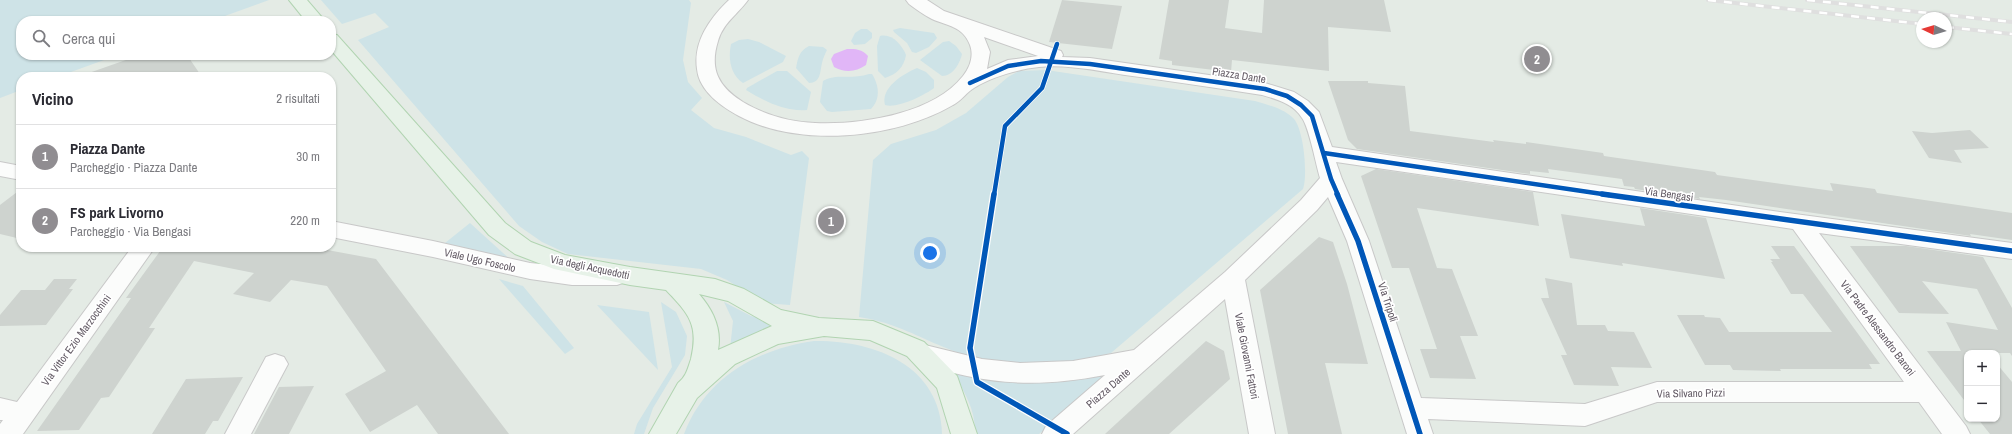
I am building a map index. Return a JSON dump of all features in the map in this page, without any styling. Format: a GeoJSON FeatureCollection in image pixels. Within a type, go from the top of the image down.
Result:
{"type":"FeatureCollection","features":[{"type":"Feature","properties":{"kind":"main road"},"geometry":{"type":"LineString","coordinates":[[298,0],[312,16]]}},
{"type":"Feature","properties":{"kind":"main road","name":"Via degli Acquedotti"},"geometry":{"type":"LineString","coordinates":[[336,45],[498,229],[514,242],[534,253],[562,263],[630,276],[726,291],[775,318],[815,326]]}},
{"type":"Feature","properties":{"kind":"main road"},"geometry":{"type":"LineString","coordinates":[[673,282],[698,308],[703,316],[707,328],[708,342],[705,357],[697,379]]}},
{"type":"Feature","properties":{"kind":"main road"},"geometry":{"type":"LineString","coordinates":[[662,434],[673,409],[697,379],[732,352],[772,334],[815,326],[850,327],[872,331],[898,340],[921,354],[938,370],[949,384],[958,406],[964,434]]}},
{"type":"Feature","properties":{"kind":"street","name":"Piazza Dante"},"geometry":{"type":"LineString","coordinates":[[739,0],[721,17],[709,37],[706,50],[706,73],[712,84],[724,98],[747,113],[766,121],[788,127],[816,130],[870,126],[924,112],[948,99],[970,83],[1000,69],[1023,63],[1041,61],[1090,64],[1265,89],[1287,96],[1302,104],[1312,116],[1331,179],[1309,205],[1233,278],[1144,358],[1055,434]]}},
{"type":"Feature","properties":{"kind":"street","name":"Piazza Dante"},"geometry":{"type":"LineString","coordinates":[[914,0],[938,15],[962,24],[1051,55],[1090,64]]}},
{"type":"Feature","properties":{"kind":"street","name":"Piazza Dante"},"geometry":{"type":"LineString","coordinates":[[962,24],[973,34],[982,49],[980,63],[970,83]]}},
{"type":"Feature","properties":{"kind":"street","name":"Via Bengasi"},"geometry":{"type":"LineString","coordinates":[[1324,153],[1799,222],[2012,251]]}},
{"type":"Feature","properties":{"kind":"street"},"geometry":{"type":"LineString","coordinates":[[0,168],[16,172]]}},
{"type":"Feature","properties":{"kind":"street","name":"Via Tripoli"},"geometry":{"type":"LineString","coordinates":[[1331,179],[1358,241],[1420,434]]}},
{"type":"Feature","properties":{"kind":"street","name":"Via Padre Alessandro Baroni"},"geometry":{"type":"LineString","coordinates":[[1799,222],[1957,434]]}},
{"type":"Feature","properties":{"kind":"street","name":"Viale Ugo Foscolo"},"geometry":{"type":"LineString","coordinates":[[336,231],[433,249],[530,271],[572,276],[630,276]]}},
{"type":"Feature","properties":{"kind":"street","name":"Via Vittor Ezio Marzocchini"},"geometry":{"type":"LineString","coordinates":[[10,419],[140,252]]}},
{"type":"Feature","properties":{"kind":"street","name":"Viale Giovanni Fattori"},"geometry":{"type":"LineString","coordinates":[[1233,278],[1262,434]]}},
{"type":"Feature","properties":{"kind":"street","name":"Piazza Dante"},"geometry":{"type":"LineString","coordinates":[[921,354],[973,367],[1003,372],[1028,373],[1087,369],[1144,358]]}},
{"type":"Feature","properties":{"kind":"street"},"geometry":{"type":"LineString","coordinates":[[238,434],[275,364]]}},
{"type":"Feature","properties":{"kind":"street","name":"Via Silvano Pizzi"},"geometry":{"type":"LineString","coordinates":[[1412,408],[1585,415],[1657,392],[1925,392]]}},
{"type":"Feature","properties":{"kind":"shaded area"},"geometry":{"type":"Polygon","coordinates":[[[0,0],[269,0],[225,16],[16,16],[16,60],[104,60],[71,72],[16,72],[16,92],[0,98],[0,0]]]}},
{"type":"Feature","properties":{"kind":"shaded area"},"geometry":{"type":"Polygon","coordinates":[[[321,0],[689,0],[691,3],[683,60],[688,82],[702,98],[691,110],[714,128],[746,137],[791,155],[802,151],[809,158],[790,305],[763,303],[727,280],[701,269],[568,254],[542,242],[519,226],[358,40],[389,27],[375,13],[342,24],[321,0]]]}},
{"type":"Feature","properties":{"kind":"shaded area"},"geometry":{"type":"Polygon","coordinates":[[[900,28],[934,33],[937,38],[929,47],[916,53],[912,52],[907,43],[893,30],[900,28]]]}},
{"type":"Feature","properties":{"kind":"shaded area"},"geometry":{"type":"Polygon","coordinates":[[[861,29],[867,29],[872,33],[872,38],[865,44],[854,45],[851,41],[855,33],[861,29]]]}},
{"type":"Feature","properties":{"kind":"shaded area"},"geometry":{"type":"Polygon","coordinates":[[[880,36],[889,36],[892,38],[902,47],[906,55],[904,63],[899,70],[885,78],[878,71],[877,46],[880,36]]]}},
{"type":"Feature","properties":{"kind":"shaded area"},"geometry":{"type":"Polygon","coordinates":[[[748,39],[759,42],[786,56],[783,62],[743,83],[735,75],[731,65],[730,49],[731,44],[739,40],[748,39]]]}},
{"type":"Feature","properties":{"kind":"shaded area"},"geometry":{"type":"Polygon","coordinates":[[[949,41],[956,46],[962,54],[958,65],[953,71],[942,76],[920,60],[943,42],[949,41]]]}},
{"type":"Feature","properties":{"kind":"shaded area"},"geometry":{"type":"Polygon","coordinates":[[[809,46],[823,47],[827,50],[818,79],[809,83],[796,68],[798,58],[809,46]]]}},
{"type":"Feature","properties":{"kind":"shaded area"},"geometry":{"type":"Polygon","coordinates":[[[847,49],[859,50],[866,54],[868,56],[866,65],[850,71],[834,67],[831,59],[834,54],[847,49]]]}},
{"type":"Feature","properties":{"kind":"shaded area"},"geometry":{"type":"Polygon","coordinates":[[[917,68],[926,72],[934,80],[934,88],[918,98],[896,105],[885,105],[884,99],[889,87],[899,78],[917,68]]]}},
{"type":"Feature","properties":{"kind":"shaded area"},"geometry":{"type":"Polygon","coordinates":[[[1046,70],[1255,101],[1279,109],[1292,117],[1296,122],[1302,140],[1305,163],[1303,189],[1111,353],[1082,361],[1042,364],[1010,363],[980,359],[965,355],[885,323],[859,317],[873,160],[891,144],[936,130],[966,113],[1008,77],[1019,71],[1046,70]]]}},
{"type":"Feature","properties":{"kind":"shaded area"},"geometry":{"type":"Polygon","coordinates":[[[777,71],[787,71],[811,92],[807,110],[791,109],[775,105],[746,90],[777,71]]]}},
{"type":"Feature","properties":{"kind":"shaded area"},"geometry":{"type":"Polygon","coordinates":[[[872,74],[874,78],[878,92],[876,101],[871,109],[832,112],[827,111],[820,102],[823,81],[833,77],[863,76],[872,74]]]}},
{"type":"Feature","properties":{"kind":"shaded area"},"geometry":{"type":"Polygon","coordinates":[[[470,223],[513,262],[445,243],[470,223]]]}},
{"type":"Feature","properties":{"kind":"shaded area"},"geometry":{"type":"Polygon","coordinates":[[[499,279],[523,286],[574,348],[565,354],[499,279]]]}},
{"type":"Feature","properties":{"kind":"shaded area"},"geometry":{"type":"Polygon","coordinates":[[[661,302],[676,312],[687,336],[685,355],[653,408],[644,434],[634,434],[637,424],[672,367],[661,302]]]}},
{"type":"Feature","properties":{"kind":"shaded area"},"geometry":{"type":"Polygon","coordinates":[[[724,302],[751,316],[782,324],[730,349],[733,321],[724,302]]]}},
{"type":"Feature","properties":{"kind":"shaded area"},"geometry":{"type":"Polygon","coordinates":[[[597,305],[649,312],[658,370],[597,305]]]}},
{"type":"Feature","properties":{"kind":"shaded area"},"geometry":{"type":"Polygon","coordinates":[[[814,341],[859,345],[900,361],[916,374],[930,390],[938,410],[942,434],[684,434],[693,414],[705,397],[719,382],[753,359],[793,345],[814,341]]]}},
{"type":"Feature","properties":{"kind":"shaded area"},"geometry":{"type":"Polygon","coordinates":[[[957,371],[1067,380],[1110,375],[1039,434],[975,434],[972,410],[966,395],[954,374],[957,371]]]}},
{"type":"Feature","properties":{"kind":"building"},"geometry":{"type":"Polygon","coordinates":[[[1062,0],[1122,6],[1112,49],[1049,42],[1062,0]]]}},
{"type":"Feature","properties":{"kind":"building"},"geometry":{"type":"Polygon","coordinates":[[[1169,0],[1229,0],[1225,28],[1262,33],[1264,0],[1384,0],[1391,32],[1328,27],[1329,71],[1232,60],[1231,72],[1172,65],[1172,61],[1159,59],[1169,0]]]}},
{"type":"Feature","properties":{"kind":"building"},"geometry":{"type":"Polygon","coordinates":[[[126,60],[190,60],[199,72],[92,72],[126,60]]]}},
{"type":"Feature","properties":{"kind":"building"},"geometry":{"type":"Polygon","coordinates":[[[1328,81],[1368,81],[1368,83],[1405,86],[1410,131],[1494,142],[1493,140],[1526,144],[1526,142],[1603,153],[1604,156],[1715,172],[1717,175],[1833,191],[1830,183],[1875,189],[1877,193],[2012,213],[2012,240],[1970,234],[1971,236],[1726,200],[1699,197],[1700,199],[1635,189],[1634,187],[1624,186],[1622,179],[1548,169],[1549,173],[1530,171],[1530,174],[1357,149],[1348,140],[1328,81]]]}},
{"type":"Feature","properties":{"kind":"building"},"geometry":{"type":"Polygon","coordinates":[[[1970,130],[1989,148],[1954,150],[1962,163],[1929,158],[1912,131],[1932,133],[1970,130]]]}},
{"type":"Feature","properties":{"kind":"building"},"geometry":{"type":"Polygon","coordinates":[[[1376,169],[1533,192],[1539,226],[1417,208],[1437,268],[1452,269],[1478,336],[1460,336],[1476,379],[1430,378],[1420,349],[1437,349],[1409,268],[1392,268],[1361,176],[1376,169]]]}},
{"type":"Feature","properties":{"kind":"building"},"geometry":{"type":"Polygon","coordinates":[[[16,193],[16,238],[0,234],[0,205],[16,193]]]}},
{"type":"Feature","properties":{"kind":"building"},"geometry":{"type":"Polygon","coordinates":[[[1640,208],[1706,218],[1725,279],[1622,263],[1623,266],[1570,258],[1561,214],[1645,226],[1640,208]]]}},
{"type":"Feature","properties":{"kind":"building"},"geometry":{"type":"Polygon","coordinates":[[[1319,237],[1333,242],[1347,284],[1368,364],[1325,363],[1342,434],[1288,434],[1260,290],[1319,237]]]}},
{"type":"Feature","properties":{"kind":"building"},"geometry":{"type":"Polygon","coordinates":[[[1771,246],[1794,246],[1880,364],[1869,364],[1872,369],[1780,369],[1781,371],[1733,370],[1730,365],[1705,365],[1677,315],[1704,315],[1705,317],[1720,318],[1729,332],[1832,332],[1803,294],[1791,294],[1771,262],[1773,262],[1770,259],[1780,259],[1771,246]]]}},
{"type":"Feature","properties":{"kind":"building"},"geometry":{"type":"Polygon","coordinates":[[[1850,246],[1906,246],[1983,257],[2012,308],[2012,356],[2010,353],[2000,353],[2000,350],[1964,350],[1964,400],[1927,351],[1961,351],[1946,322],[1998,330],[1977,289],[1922,281],[1949,314],[1899,313],[1850,246]]]}},
{"type":"Feature","properties":{"kind":"building"},"geometry":{"type":"Polygon","coordinates":[[[159,252],[336,252],[376,259],[509,434],[438,434],[417,405],[370,432],[345,394],[386,371],[327,286],[291,280],[270,302],[233,294],[254,273],[194,261],[149,328],[155,328],[109,397],[101,398],[79,430],[37,431],[131,298],[126,298],[159,252]]]}},
{"type":"Feature","properties":{"kind":"building"},"geometry":{"type":"Polygon","coordinates":[[[1545,278],[1572,283],[1577,325],[1605,325],[1608,331],[1634,332],[1652,368],[1611,367],[1619,386],[1574,385],[1561,355],[1567,355],[1541,298],[1549,298],[1545,278]]]}},
{"type":"Feature","properties":{"kind":"building"},"geometry":{"type":"Polygon","coordinates":[[[54,279],[77,279],[69,289],[73,289],[46,325],[0,326],[0,315],[21,290],[45,290],[54,279]]]}},
{"type":"Feature","properties":{"kind":"building"},"geometry":{"type":"Polygon","coordinates":[[[1206,341],[1224,351],[1230,379],[1169,434],[1105,434],[1206,341]]]}},
{"type":"Feature","properties":{"kind":"building"},"geometry":{"type":"Polygon","coordinates":[[[2000,368],[2012,382],[2012,434],[1990,434],[1980,422],[2000,422],[2000,368]]]}},
{"type":"Feature","properties":{"kind":"building"},"geometry":{"type":"Polygon","coordinates":[[[243,377],[218,421],[213,421],[205,434],[152,434],[186,379],[243,377]]]}},
{"type":"Feature","properties":{"kind":"building"},"geometry":{"type":"Polygon","coordinates":[[[314,386],[289,434],[254,434],[279,387],[314,386]]]}},
{"type":"Feature","properties":{"kind":"railway"},"geometry":{"type":"LineString","coordinates":[[1708,0],[1916,23]]}},
{"type":"Feature","properties":{"kind":"railway"},"geometry":{"type":"LineString","coordinates":[[1807,0],[2012,22]]}},
{"type":"Feature","properties":{"kind":"railway"},"geometry":{"type":"LineString","coordinates":[[1952,28],[2012,34]]}},
{"type":"Feature","properties":{"kind":"cycle path"},"geometry":{"type":"LineString","coordinates":[[1057,44],[1042,88],[1005,126],[970,348],[977,382],[1067,434]]}},
{"type":"Feature","properties":{"kind":"cycle path"},"geometry":{"type":"LineString","coordinates":[[970,83],[1008,66],[1041,61],[1090,64],[1265,89],[1287,96],[1301,105],[1312,116],[1331,179],[1358,241],[1420,434]]}},
{"type":"Feature","properties":{"kind":"cycle path"},"geometry":{"type":"LineString","coordinates":[[1324,153],[1773,219],[2012,251]]}},
{"type":"Feature","properties":{"kind":"place","name":"FS park Livorno"},"geometry":{"type":"Point","coordinates":[1537,59]}},
{"type":"Feature","properties":{"kind":"place","name":"Piazza Dante"},"geometry":{"type":"Point","coordinates":[831,221]}}]}
